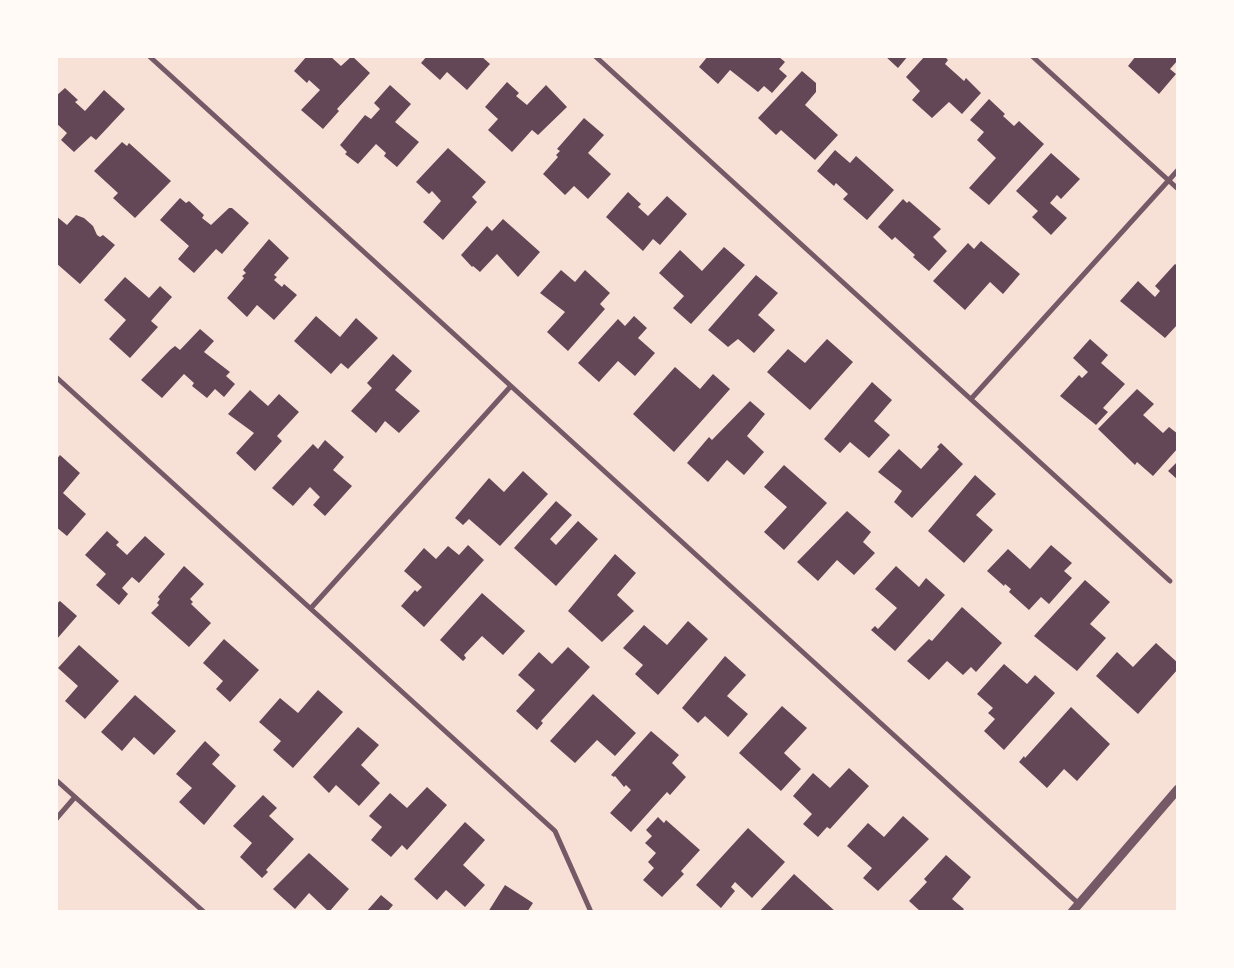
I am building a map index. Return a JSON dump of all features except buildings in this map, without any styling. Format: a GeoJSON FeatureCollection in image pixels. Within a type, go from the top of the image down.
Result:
{"type":"FeatureCollection","features":[{"type":"Feature","properties":{"kind":"street"},"geometry":{"type":"LineString","coordinates":[[149,56],[1080,904]]}},
{"type":"Feature","properties":{"kind":"street"},"geometry":{"type":"LineString","coordinates":[[595,56],[1170,581]]}},
{"type":"Feature","properties":{"kind":"street"},"geometry":{"type":"LineString","coordinates":[[1032,56],[1178,189]]}},
{"type":"Feature","properties":{"kind":"street"},"geometry":{"type":"LineString","coordinates":[[971,399],[1178,170]]}},
{"type":"Feature","properties":{"kind":"street"},"geometry":{"type":"LineString","coordinates":[[56,377],[555,831],[591,912]]}},
{"type":"Feature","properties":{"kind":"street"},"geometry":{"type":"LineString","coordinates":[[311,608],[511,386]]}},
{"type":"Feature","properties":{"kind":"street"},"geometry":{"type":"LineString","coordinates":[[56,780],[204,912]]}},
{"type":"Feature","properties":{"kind":"street"},"geometry":{"type":"LineString","coordinates":[[1072,912],[1178,789]]}},
{"type":"Feature","properties":{"kind":"street"},"geometry":{"type":"LineString","coordinates":[[56,819],[75,797]]}}]}
